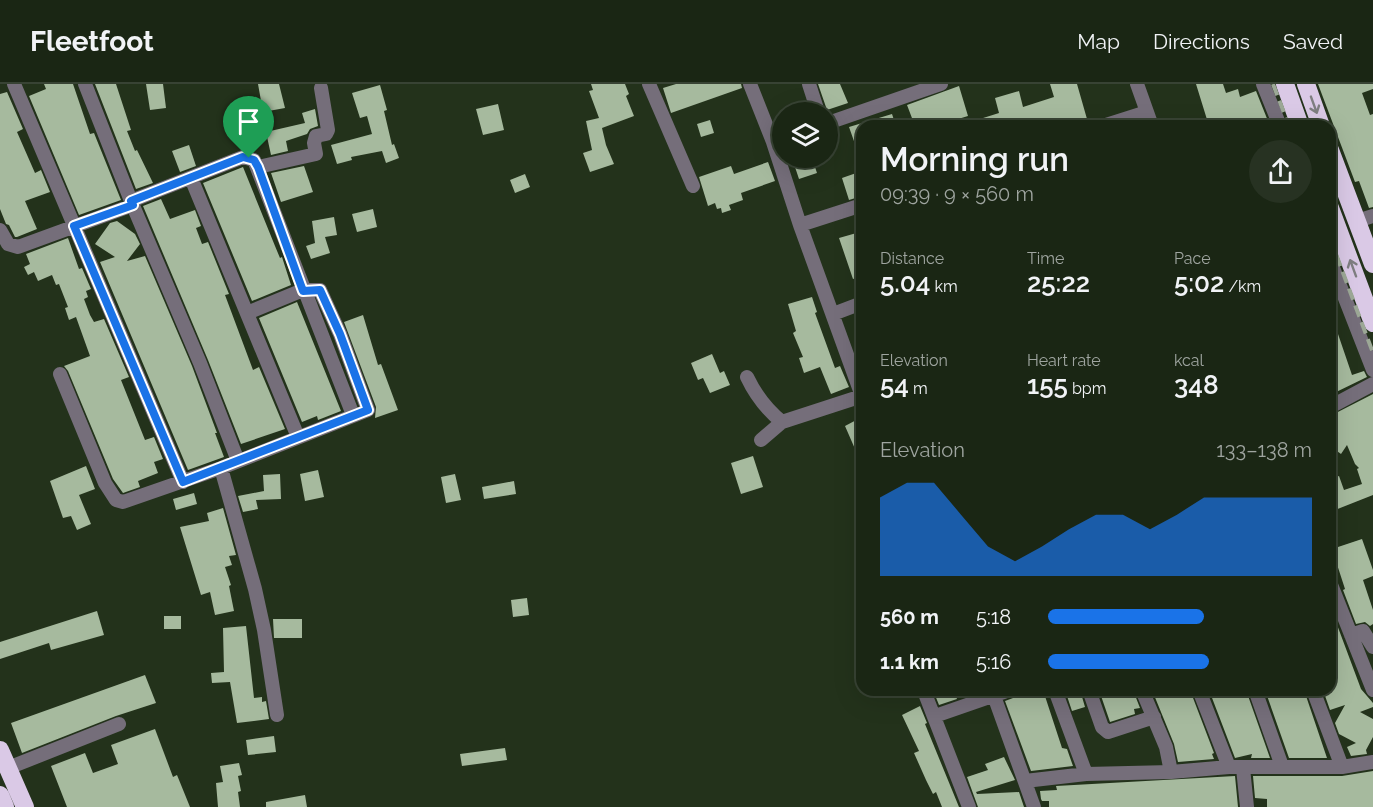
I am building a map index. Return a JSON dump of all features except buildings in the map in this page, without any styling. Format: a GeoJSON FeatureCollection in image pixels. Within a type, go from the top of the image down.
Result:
{"type":"FeatureCollection","features":[{"type":"Feature","properties":{"kind":"highway"},"geometry":{"type":"LineString","coordinates":[[1285,84],[1298,120]]}},
{"type":"Feature","properties":{"kind":"highway"},"geometry":{"type":"LineString","coordinates":[[1306,84],[1319,120]]}},
{"type":"Feature","properties":{"kind":"highway"},"geometry":{"type":"LineString","coordinates":[[1336,162],[1365,219],[1373,264]]}},
{"type":"Feature","properties":{"kind":"highway"},"geometry":{"type":"LineString","coordinates":[[1336,224],[1373,323]]}},
{"type":"Feature","properties":{"kind":"highway"},"geometry":{"type":"LineString","coordinates":[[0,750],[25,807]]}},
{"type":"Feature","properties":{"kind":"highway"},"geometry":{"type":"LineString","coordinates":[[0,795],[5,807]]}},
{"type":"Feature","properties":{"kind":"street"},"geometry":{"type":"LineString","coordinates":[[14,84],[183,482]]}},
{"type":"Feature","properties":{"kind":"street"},"geometry":{"type":"LineString","coordinates":[[85,84],[238,461]]}},
{"type":"Feature","properties":{"kind":"street"},"geometry":{"type":"LineString","coordinates":[[649,84],[693,186]]}},
{"type":"Feature","properties":{"kind":"street"},"geometry":{"type":"LineString","coordinates":[[750,84],[772,128]]}},
{"type":"Feature","properties":{"kind":"street"},"geometry":{"type":"LineString","coordinates":[[809,84],[815,102]]}},
{"type":"Feature","properties":{"kind":"street"},"geometry":{"type":"LineString","coordinates":[[838,120],[941,84]]}},
{"type":"Feature","properties":{"kind":"street"},"geometry":{"type":"LineString","coordinates":[[1137,84],[1150,120]]}},
{"type":"Feature","properties":{"kind":"street"},"geometry":{"type":"LineString","coordinates":[[1263,84],[1278,120]]}},
{"type":"Feature","properties":{"kind":"street"},"geometry":{"type":"LineString","coordinates":[[258,167],[316,154],[314,141],[316,136],[326,134],[328,130],[321,88]]}},
{"type":"Feature","properties":{"kind":"street"},"geometry":{"type":"LineString","coordinates":[[1122,120],[1147,112]]}},
{"type":"Feature","properties":{"kind":"street"},"geometry":{"type":"LineString","coordinates":[[0,230],[8,244],[13,247],[74,226],[243,157],[254,160],[258,167],[303,291]]}},
{"type":"Feature","properties":{"kind":"street"},"geometry":{"type":"LineString","coordinates":[[785,168],[800,225],[856,379]]}},
{"type":"Feature","properties":{"kind":"street"},"geometry":{"type":"LineString","coordinates":[[191,178],[298,437]]}},
{"type":"Feature","properties":{"kind":"street"},"geometry":{"type":"LineString","coordinates":[[800,225],[856,207]]}},
{"type":"Feature","properties":{"kind":"street"},"geometry":{"type":"LineString","coordinates":[[1336,278],[1373,370]]}},
{"type":"Feature","properties":{"kind":"street"},"geometry":{"type":"LineString","coordinates":[[60,374],[105,483],[116,500],[123,502],[221,468],[368,410],[340,334],[320,290],[303,291],[247,313]]}},
{"type":"Feature","properties":{"kind":"street"},"geometry":{"type":"LineString","coordinates":[[833,314],[856,305]]}},
{"type":"Feature","properties":{"kind":"street"},"geometry":{"type":"LineString","coordinates":[[747,377],[758,399],[782,422]]}},
{"type":"Feature","properties":{"kind":"street"},"geometry":{"type":"LineString","coordinates":[[1336,404],[1373,384]]}},
{"type":"Feature","properties":{"kind":"street"},"geometry":{"type":"LineString","coordinates":[[761,440],[782,422],[856,398]]}},
{"type":"Feature","properties":{"kind":"street"},"geometry":{"type":"LineString","coordinates":[[221,468],[260,609],[277,715]]}},
{"type":"Feature","properties":{"kind":"street"},"geometry":{"type":"LineString","coordinates":[[1336,611],[1351,635],[1373,690]]}},
{"type":"Feature","properties":{"kind":"street"},"geometry":{"type":"LineString","coordinates":[[1351,635],[1363,631],[1373,647]]}},
{"type":"Feature","properties":{"kind":"street"},"geometry":{"type":"LineString","coordinates":[[926,696],[969,807]]}},
{"type":"Feature","properties":{"kind":"street"},"geometry":{"type":"LineString","coordinates":[[935,716],[985,696]]}},
{"type":"Feature","properties":{"kind":"street"},"geometry":{"type":"LineString","coordinates":[[987,696],[1034,807]]}},
{"type":"Feature","properties":{"kind":"street"},"geometry":{"type":"LineString","coordinates":[[1057,696],[1086,774]]}},
{"type":"Feature","properties":{"kind":"street"},"geometry":{"type":"LineString","coordinates":[[1091,696],[1102,727],[1108,732],[1154,717]]}},
{"type":"Feature","properties":{"kind":"street"},"geometry":{"type":"LineString","coordinates":[[1145,696],[1166,747],[1171,772]]}},
{"type":"Feature","properties":{"kind":"street"},"geometry":{"type":"LineString","coordinates":[[1201,696],[1229,767]]}},
{"type":"Feature","properties":{"kind":"street"},"geometry":{"type":"LineString","coordinates":[[1257,696],[1282,766]]}},
{"type":"Feature","properties":{"kind":"street"},"geometry":{"type":"LineString","coordinates":[[1315,696],[1342,767]]}},
{"type":"Feature","properties":{"kind":"street"},"geometry":{"type":"LineString","coordinates":[[8,768],[119,724]]}},
{"type":"Feature","properties":{"kind":"street"},"geometry":{"type":"LineString","coordinates":[[1025,781],[1086,774],[1171,772],[1229,767],[1342,767],[1373,762]]}},
{"type":"Feature","properties":{"kind":"street"},"geometry":{"type":"LineString","coordinates":[[1243,768],[1247,807]]}},
{"type":"Feature","properties":{"kind":"railway"},"geometry":{"type":"LineString","coordinates":[[1273,84],[1287,120]]}},
{"type":"Feature","properties":{"kind":"railway"},"geometry":{"type":"LineString","coordinates":[[1336,254],[1373,353]]}},
{"type":"Feature","properties":{"kind":"route"},"geometry":{"type":"LineString","coordinates":[[243,157],[249,158],[254,160],[258,167],[303,291],[316,288],[320,290],[340,334],[368,410],[183,482],[74,226],[133,205],[131,201],[243,157]]}}]}
